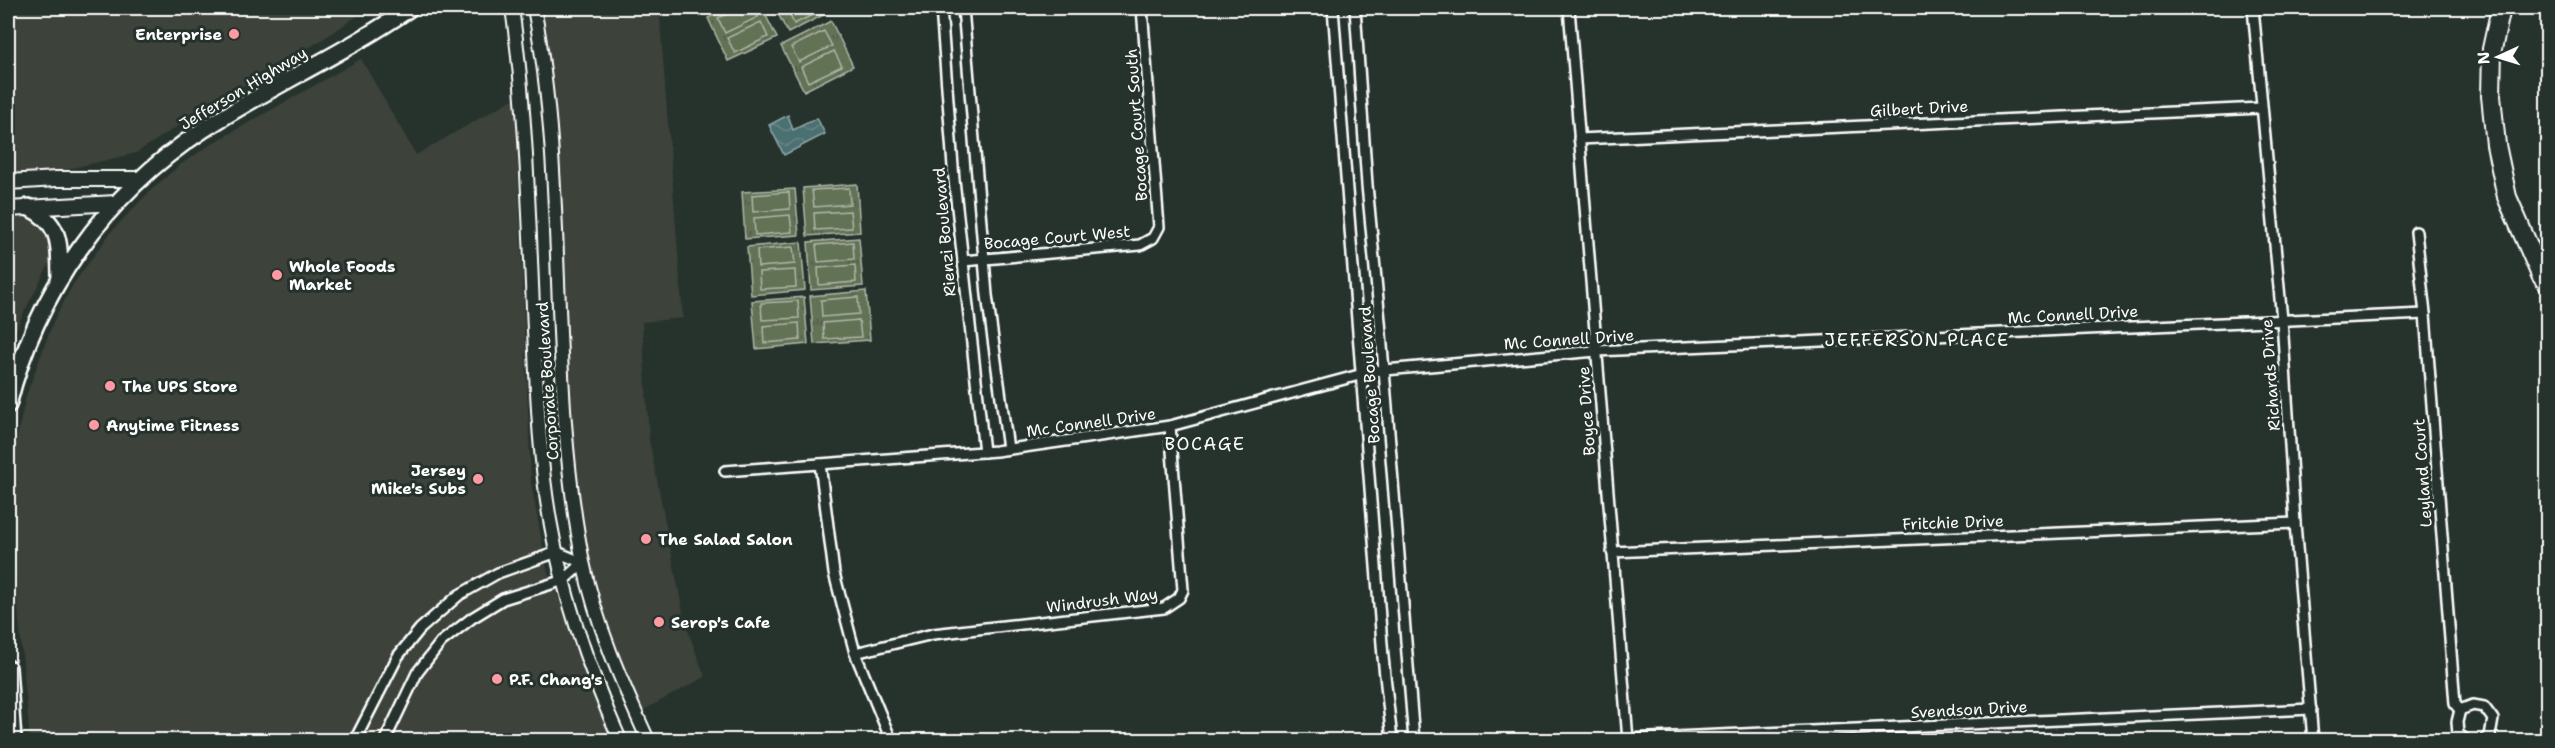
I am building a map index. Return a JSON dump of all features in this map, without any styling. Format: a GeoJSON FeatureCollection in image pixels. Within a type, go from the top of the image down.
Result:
{"type":"FeatureCollection","features":[{"type":"Feature","properties":{"kind":"highway"},"geometry":{"type":"LineString","coordinates":[[2501,8],[2492,49],[2491,96],[2496,145],[2507,197],[2547,284]]}},
{"type":"Feature","properties":{"kind":"main road","name":"Jefferson Highway"},"geometry":{"type":"LineString","coordinates":[[8,405],[32,332],[60,278],[98,223],[140,179],[203,130],[358,42],[410,8]]}},
{"type":"Feature","properties":{"kind":"main road"},"geometry":{"type":"LineString","coordinates":[[8,182],[56,179],[140,179]]}},
{"type":"Feature","properties":{"kind":"main road"},"geometry":{"type":"LineString","coordinates":[[8,208],[116,203]]}},
{"type":"Feature","properties":{"kind":"main road"},"geometry":{"type":"LineString","coordinates":[[28,207],[42,214],[54,228],[59,248],[60,278]]}},
{"type":"Feature","properties":{"kind":"main road"},"geometry":{"type":"LineString","coordinates":[[8,668],[13,741]]}},
{"type":"Feature","properties":{"kind":"street","name":"Corporate Boulevard"},"geometry":{"type":"LineString","coordinates":[[512,8],[521,76],[542,458],[557,552],[564,580],[587,657],[620,741]]}},
{"type":"Feature","properties":{"kind":"street","name":"Corporate Boulevard"},"geometry":{"type":"LineString","coordinates":[[534,8],[545,80],[551,149],[569,471],[584,563],[608,645],[648,741]]}},
{"type":"Feature","properties":{"kind":"street","name":"Rienzi Boulevard"},"geometry":{"type":"LineString","coordinates":[[941,8],[954,180],[984,452]]}},
{"type":"Feature","properties":{"kind":"street"},"geometry":{"type":"LineString","coordinates":[[963,8],[984,259],[1008,449]]}},
{"type":"Feature","properties":{"kind":"street","name":"Bocage Court South"},"geometry":{"type":"LineString","coordinates":[[1142,8],[1159,227],[1154,238]]}},
{"type":"Feature","properties":{"kind":"street","name":"Bocage Boulevard"},"geometry":{"type":"LineString","coordinates":[[1333,8],[1383,657],[1392,741]]}},
{"type":"Feature","properties":{"kind":"street","name":"Bocage Boulevard"},"geometry":{"type":"LineString","coordinates":[[1354,8],[1414,741]]}},
{"type":"Feature","properties":{"kind":"street","name":"Boyce Drive"},"geometry":{"type":"LineString","coordinates":[[1569,8],[1628,740]]}},
{"type":"Feature","properties":{"kind":"street","name":"Richards Drive"},"geometry":{"type":"LineString","coordinates":[[2253,8],[2282,320],[2295,522],[2313,741]]}},
{"type":"Feature","properties":{"kind":"street","name":"Gilbert Drive"},"geometry":{"type":"LineString","coordinates":[[1579,139],[2261,108]]}},
{"type":"Feature","properties":{"kind":"street","name":"Leyland Court"},"geometry":{"type":"LineString","coordinates":[[2416,232],[2425,314],[2455,704],[2460,710],[2457,722],[2458,735],[2466,741]]}},
{"type":"Feature","properties":{"kind":"street","name":"Bocage Court West"},"geometry":{"type":"LineString","coordinates":[[963,261],[1140,245],[1154,238]]}},
{"type":"Feature","properties":{"kind":"street","name":"Mc Connell Drive"},"geometry":{"type":"LineString","coordinates":[[725,471],[984,452],[1170,426],[1383,370],[1596,351],[2425,314]]}},
{"type":"Feature","properties":{"kind":"street","name":"Windrush Way"},"geometry":{"type":"LineString","coordinates":[[855,653],[933,634],[1164,608],[1175,601],[1183,590],[1170,426]]}},
{"type":"Feature","properties":{"kind":"street"},"geometry":{"type":"LineString","coordinates":[[820,464],[834,573],[855,653],[891,741]]}},
{"type":"Feature","properties":{"kind":"street","name":"Fritchie Drive"},"geometry":{"type":"LineString","coordinates":[[1612,552],[2295,522]]}},
{"type":"Feature","properties":{"kind":"street"},"geometry":{"type":"LineString","coordinates":[[355,741],[398,656],[420,629],[459,595],[498,573],[557,552],[584,563],[564,580],[503,600],[472,618],[441,642],[417,673],[385,741]]}},
{"type":"Feature","properties":{"kind":"street"},"geometry":{"type":"LineString","coordinates":[[2460,710],[2473,705],[2484,707],[2493,719],[2490,736],[2484,741]]}},
{"type":"Feature","properties":{"kind":"street","name":"Svendson Drive"},"geometry":{"type":"LineString","coordinates":[[1628,740],[2311,709]]}},
{"type":"Feature","properties":{"kind":"shaded area"},"geometry":{"type":"Polygon","coordinates":[[[8,8],[369,8],[320,41],[214,103],[136,153],[64,170],[8,173],[8,8]]]}},
{"type":"Feature","properties":{"kind":"shaded area"},"geometry":{"type":"Polygon","coordinates":[[[531,8],[659,8],[683,318],[642,322],[649,439],[685,623],[705,677],[636,714],[590,564],[569,471],[556,242],[531,8]]]}},
{"type":"Feature","properties":{"kind":"shaded area"},"geometry":{"type":"Polygon","coordinates":[[[361,59],[416,155],[515,98],[531,483],[547,570],[611,740],[30,740],[12,543],[14,450],[26,396],[54,320],[74,283],[111,232],[150,191],[180,165],[213,143],[361,59]]]}},
{"type":"Feature","properties":{"kind":"shaded area"},"geometry":{"type":"Polygon","coordinates":[[[8,214],[33,216],[47,229],[53,249],[50,262],[20,320],[8,351],[8,214]]]}},
{"type":"Feature","properties":{"kind":"green space"},"geometry":{"type":"Polygon","coordinates":[[[729,8],[762,8],[777,38],[728,61],[708,18],[729,8]]]}},
{"type":"Feature","properties":{"kind":"green space"},"geometry":{"type":"Polygon","coordinates":[[[740,8],[754,8],[758,17],[725,33],[718,18],[740,8]]]}},
{"type":"Feature","properties":{"kind":"green space"},"geometry":{"type":"Polygon","coordinates":[[[775,8],[837,8],[788,33],[775,8]]]}},
{"type":"Feature","properties":{"kind":"green space"},"geometry":{"type":"Polygon","coordinates":[[[827,8],[794,24],[787,9],[827,8]]]}},
{"type":"Feature","properties":{"kind":"green space"},"geometry":{"type":"Polygon","coordinates":[[[831,21],[853,66],[804,91],[781,46],[831,21]]]}},
{"type":"Feature","properties":{"kind":"green space"},"geometry":{"type":"Polygon","coordinates":[[[761,22],[768,37],[735,53],[727,38],[761,22]]]}},
{"type":"Feature","properties":{"kind":"green space"},"geometry":{"type":"Polygon","coordinates":[[[824,31],[832,46],[799,62],[791,47],[824,31]]]}},
{"type":"Feature","properties":{"kind":"green space"},"geometry":{"type":"Polygon","coordinates":[[[834,51],[842,66],[808,82],[801,67],[834,51]]]}},
{"type":"Feature","properties":{"kind":"green space"},"geometry":{"type":"Polygon","coordinates":[[[857,184],[860,232],[807,236],[803,188],[857,184]]]}},
{"type":"Feature","properties":{"kind":"green space"},"geometry":{"type":"Polygon","coordinates":[[[849,188],[850,204],[814,207],[812,190],[849,188]]]}},
{"type":"Feature","properties":{"kind":"green space"},"geometry":{"type":"Polygon","coordinates":[[[795,189],[799,235],[745,239],[742,192],[795,189]]]}},
{"type":"Feature","properties":{"kind":"green space"},"geometry":{"type":"Polygon","coordinates":[[[789,192],[790,209],[753,212],[752,195],[789,192]]]}},
{"type":"Feature","properties":{"kind":"green space"},"geometry":{"type":"Polygon","coordinates":[[[850,211],[852,228],[815,230],[814,213],[850,211]]]}},
{"type":"Feature","properties":{"kind":"green space"},"geometry":{"type":"Polygon","coordinates":[[[790,215],[792,232],[755,235],[754,218],[790,215]]]}},
{"type":"Feature","properties":{"kind":"green space"},"geometry":{"type":"Polygon","coordinates":[[[859,238],[863,286],[811,290],[808,242],[859,238]]]}},
{"type":"Feature","properties":{"kind":"green space"},"geometry":{"type":"Polygon","coordinates":[[[801,242],[805,290],[751,295],[747,247],[801,242]]]}},
{"type":"Feature","properties":{"kind":"green space"},"geometry":{"type":"Polygon","coordinates":[[[853,242],[854,259],[818,262],[816,245],[853,242]]]}},
{"type":"Feature","properties":{"kind":"green space"},"geometry":{"type":"Polygon","coordinates":[[[793,247],[795,264],[758,267],[757,250],[793,247]]]}},
{"type":"Feature","properties":{"kind":"green space"},"geometry":{"type":"Polygon","coordinates":[[[855,265],[856,282],[819,285],[818,268],[855,265]]]}},
{"type":"Feature","properties":{"kind":"green space"},"geometry":{"type":"Polygon","coordinates":[[[795,270],[796,287],[760,289],[759,272],[795,270]]]}},
{"type":"Feature","properties":{"kind":"green space"},"geometry":{"type":"Polygon","coordinates":[[[866,291],[870,340],[814,344],[810,296],[866,291]]]}},
{"type":"Feature","properties":{"kind":"green space"},"geometry":{"type":"Polygon","coordinates":[[[804,297],[808,344],[756,349],[752,301],[804,297]]]}},
{"type":"Feature","properties":{"kind":"green space"},"geometry":{"type":"Polygon","coordinates":[[[858,297],[859,314],[822,317],[821,300],[858,297]]]}},
{"type":"Feature","properties":{"kind":"green space"},"geometry":{"type":"Polygon","coordinates":[[[798,301],[799,318],[762,320],[761,303],[798,301]]]}},
{"type":"Feature","properties":{"kind":"green space"},"geometry":{"type":"Polygon","coordinates":[[[859,320],[861,337],[824,339],[823,323],[859,320]]]}},
{"type":"Feature","properties":{"kind":"green space"},"geometry":{"type":"Polygon","coordinates":[[[799,323],[800,340],[764,343],[763,326],[799,323]]]}},
{"type":"Feature","properties":{"kind":"water"},"geometry":{"type":"Polygon","coordinates":[[[788,115],[793,130],[817,118],[825,134],[784,155],[769,125],[788,115]]]}},
{"type":"Feature","properties":{"kind":"place","name":"Enterprise"},"geometry":{"type":"Point","coordinates":[234,34]}},
{"type":"Feature","properties":{"kind":"place","name":"Whole Foods Market"},"geometry":{"type":"Point","coordinates":[277,275]}},
{"type":"Feature","properties":{"kind":"place","name":"The UPS Store"},"geometry":{"type":"Point","coordinates":[110,386]}},
{"type":"Feature","properties":{"kind":"place","name":"Anytime Fitness"},"geometry":{"type":"Point","coordinates":[94,425]}},
{"type":"Feature","properties":{"kind":"place","name":"Jersey Mike's Subs"},"geometry":{"type":"Point","coordinates":[478,479]}},
{"type":"Feature","properties":{"kind":"place","name":"The Salad Salon"},"geometry":{"type":"Point","coordinates":[646,539]}},
{"type":"Feature","properties":{"kind":"place","name":"Serop's Cafe"},"geometry":{"type":"Point","coordinates":[659,622]}},
{"type":"Feature","properties":{"kind":"place","name":"P.F. Chang's"},"geometry":{"type":"Point","coordinates":[497,679]}},
{"type":"Feature","properties":{"kind":"district","name":"JEFFERSON PLACE"},"geometry":{"type":"Point","coordinates":[1917,340]}},
{"type":"Feature","properties":{"kind":"district","name":"BOCAGE"},"geometry":{"type":"Point","coordinates":[1205,444]}}]}
